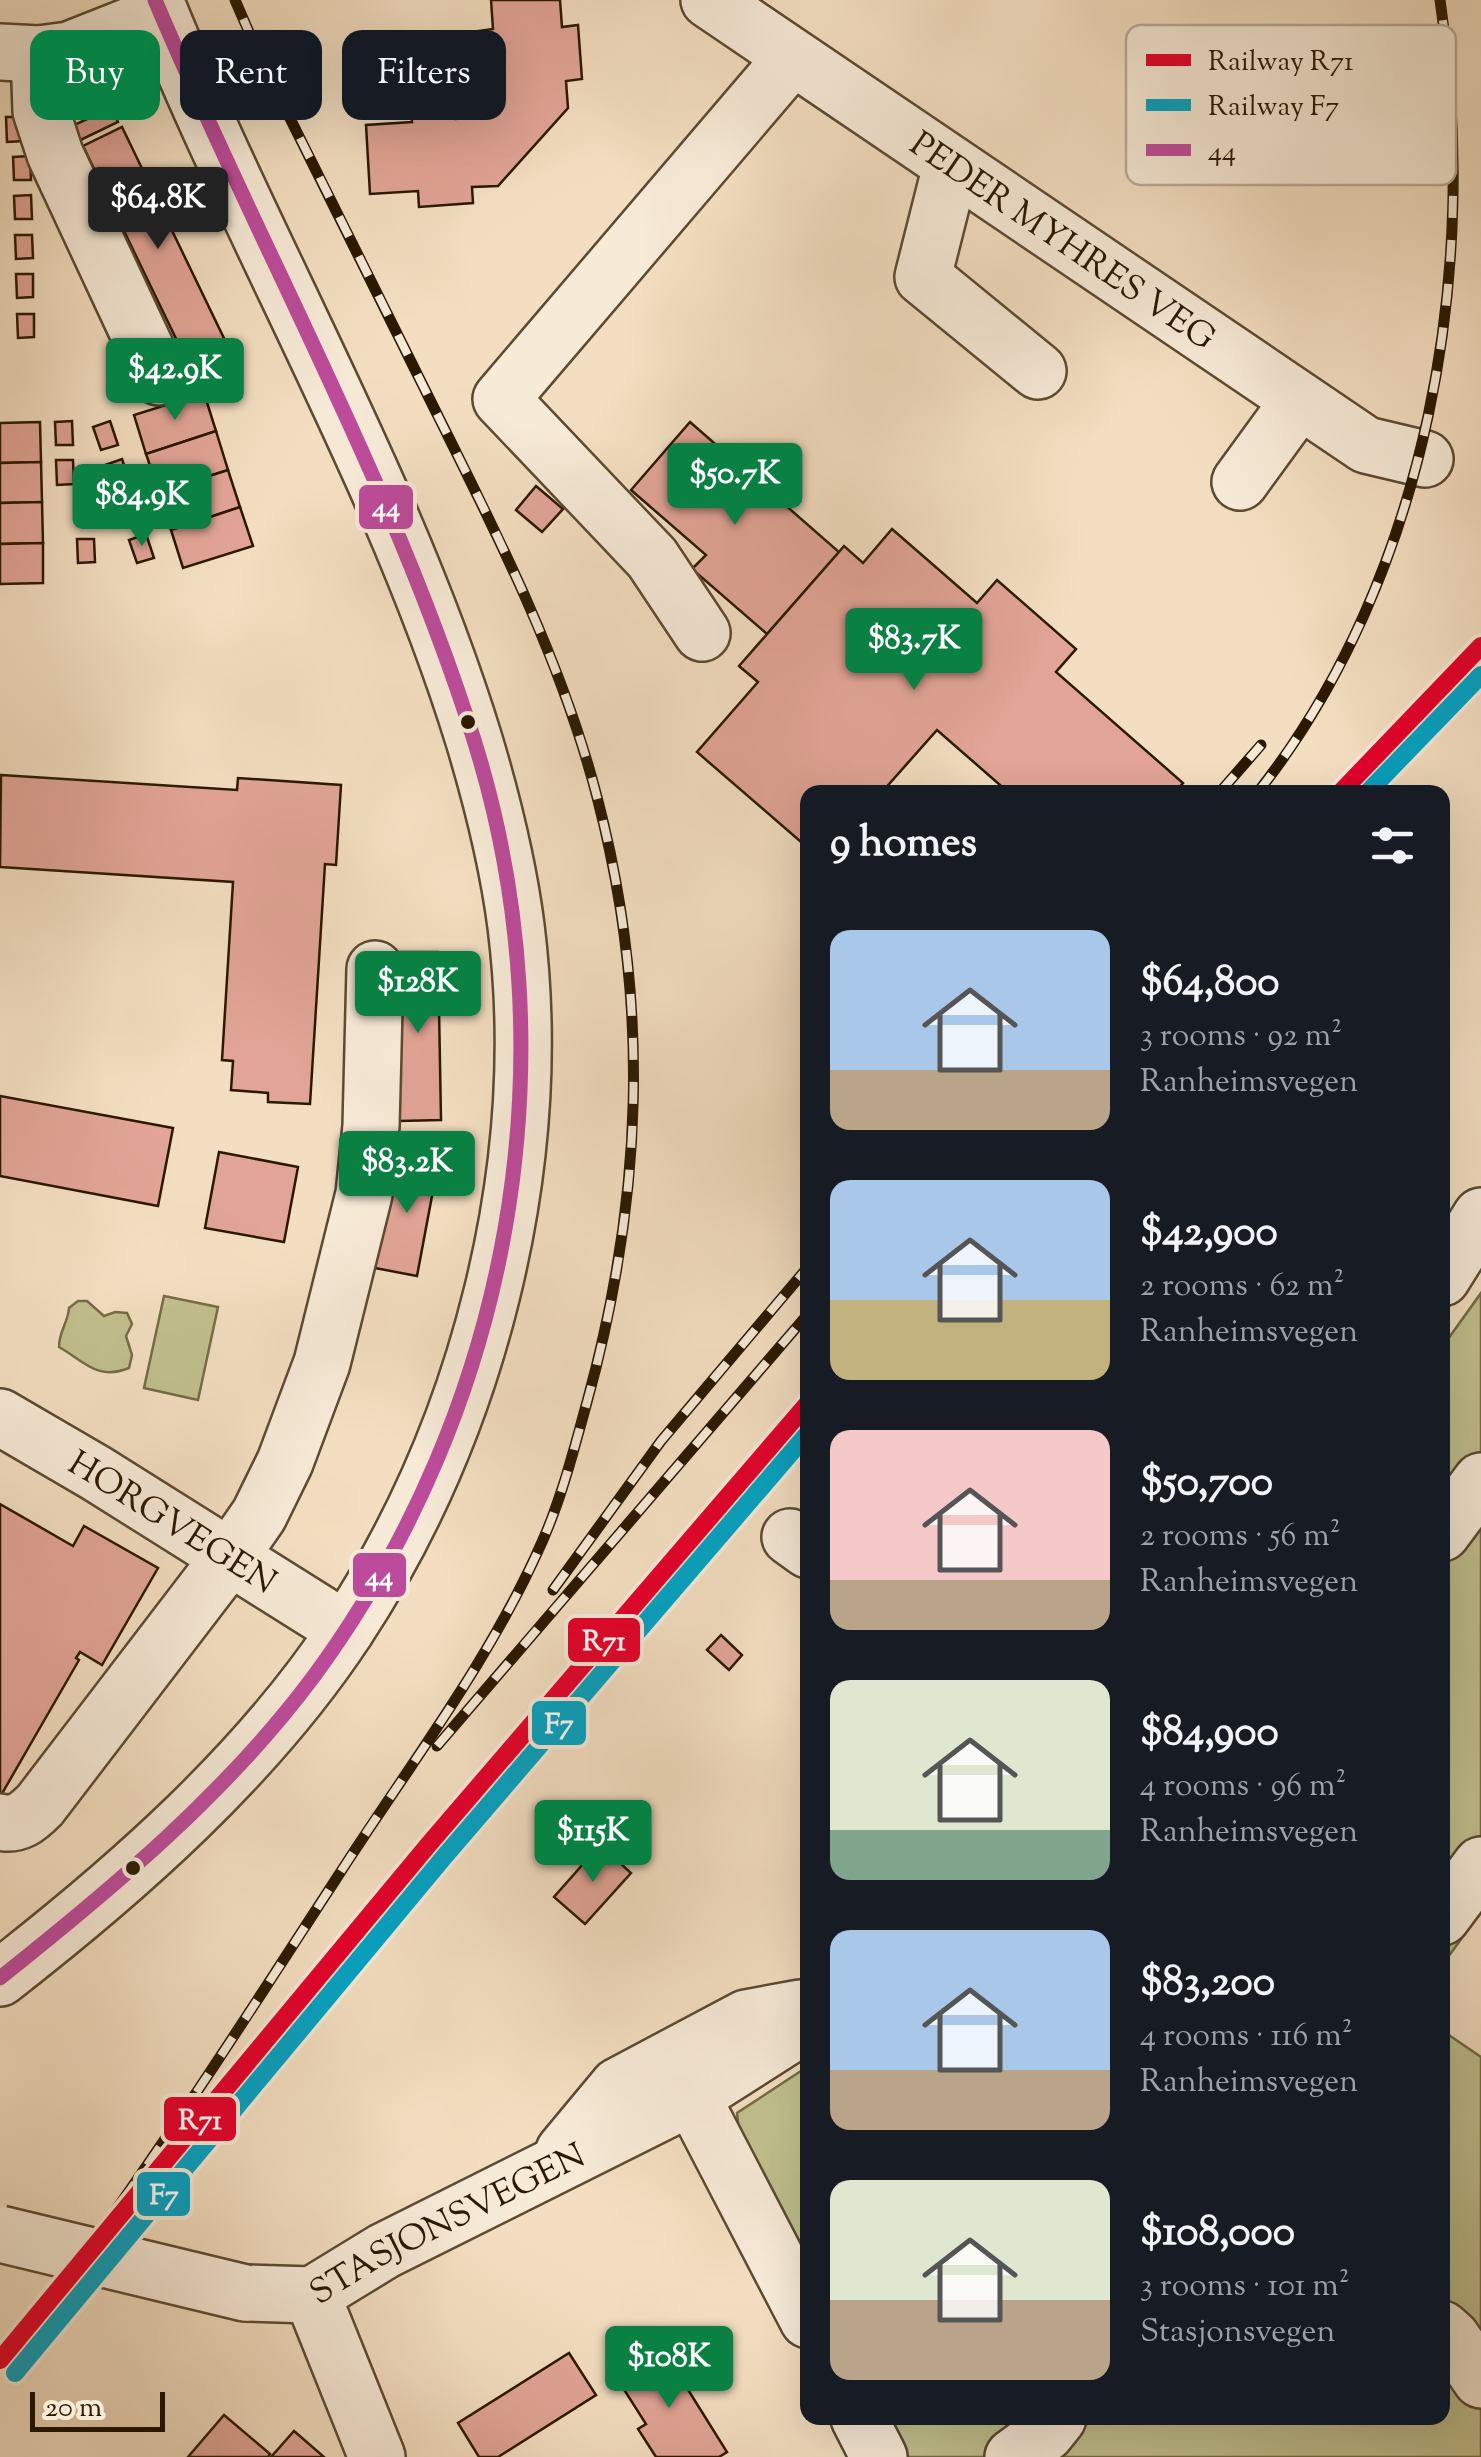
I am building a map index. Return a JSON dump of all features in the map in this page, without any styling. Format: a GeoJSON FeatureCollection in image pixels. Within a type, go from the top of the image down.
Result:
{"type":"FeatureCollection","features":[{"type":"Feature","properties":{"kind":"street","name":"PEDER MYHRES VEG"},"geometry":{"type":"LineString","coordinates":[[709,0],[1366,446],[1425,459]]}},
{"type":"Feature","properties":{"kind":"street"},"geometry":{"type":"LineString","coordinates":[[0,1978],[81,1916],[184,1819],[277,1722],[346,1630],[416,1507],[455,1416],[488,1315],[508,1207],[520,1108],[521,1001],[516,924],[474,742],[440,640],[396,534],[158,7],[69,50],[20,53],[54,154],[159,377]]}},
{"type":"Feature","properties":{"kind":"street"},"geometry":{"type":"LineString","coordinates":[[702,633],[652,558],[501,400],[792,58]]}},
{"type":"Feature","properties":{"kind":"street"},"geometry":{"type":"LineString","coordinates":[[951,166],[922,276],[1038,371]]}},
{"type":"Feature","properties":{"kind":"street"},"geometry":{"type":"LineString","coordinates":[[1240,482],[1298,402]]}},
{"type":"Feature","properties":{"kind":"street"},"geometry":{"type":"LineString","coordinates":[[0,1822],[13,1824],[40,1805],[229,1558],[259,1515],[285,1462],[322,1364],[364,1194],[372,1126],[376,969]]}},
{"type":"Feature","properties":{"kind":"street","name":"HORGVEGEN"},"geometry":{"type":"LineString","coordinates":[[0,1417],[346,1630]]}},
{"type":"Feature","properties":{"kind":"street"},"geometry":{"type":"LineString","coordinates":[[1450,1522],[1481,1481]]}},
{"type":"Feature","properties":{"kind":"street"},"geometry":{"type":"LineString","coordinates":[[1450,1907],[1481,1865]]}},
{"type":"Feature","properties":{"kind":"street"},"geometry":{"type":"LineString","coordinates":[[554,2164],[618,2086],[746,2018],[800,2008]]}},
{"type":"Feature","properties":{"kind":"street","name":"STASJONSVEGEN"},"geometry":{"type":"LineString","coordinates":[[0,2234],[245,2293],[312,2295],[384,2251],[692,2097],[800,2028]]}},
{"type":"Feature","properties":{"kind":"street"},"geometry":{"type":"LineString","coordinates":[[692,2097],[800,2305]]}},
{"type":"Feature","properties":{"kind":"street"},"geometry":{"type":"LineString","coordinates":[[312,2295],[376,2456]]}},
{"type":"Feature","properties":{"kind":"street"},"geometry":{"type":"LineString","coordinates":[[1450,2336],[1481,2380]]}},
{"type":"Feature","properties":{"kind":"street"},"geometry":{"type":"LineString","coordinates":[[862,2425],[879,2457]]}},
{"type":"Feature","properties":{"kind":"street"},"geometry":{"type":"LineString","coordinates":[[1013,2457],[1052,2425]]}},
{"type":"Feature","properties":{"kind":"shaded area"},"geometry":{"type":"Polygon","coordinates":[[[1481,1293],[1481,1912],[1450,1954],[1450,1336],[1481,1293]]]}},
{"type":"Feature","properties":{"kind":"shaded area"},"geometry":{"type":"Polygon","coordinates":[[[164,1296],[218,1307],[198,1400],[144,1388],[164,1296]]]}},
{"type":"Feature","properties":{"kind":"shaded area"},"geometry":{"type":"Polygon","coordinates":[[[78,1301],[87,1301],[104,1316],[127,1313],[132,1324],[126,1336],[132,1355],[129,1368],[99,1371],[59,1347],[69,1308],[78,1301]]]}},
{"type":"Feature","properties":{"kind":"shaded area"},"geometry":{"type":"Polygon","coordinates":[[[1450,2036],[1481,2057],[1481,2457],[896,2457],[879,2425],[1450,2425],[1450,2036]]]}},
{"type":"Feature","properties":{"kind":"shaded area"},"geometry":{"type":"Polygon","coordinates":[[[800,2072],[800,2272],[742,2160],[737,2113],[800,2072]]]}},
{"type":"Feature","properties":{"kind":"building"},"geometry":{"type":"Polygon","coordinates":[[[491,0],[560,0],[562,27],[578,25],[582,79],[566,81],[568,108],[498,186],[472,187],[473,203],[419,207],[418,191],[370,194],[366,125],[412,120],[506,120],[506,30],[486,30],[493,29],[491,0]]]}},
{"type":"Feature","properties":{"kind":"building"},"geometry":{"type":"Polygon","coordinates":[[[6,117],[23,117],[24,141],[7,142],[6,117]]]}},
{"type":"Feature","properties":{"kind":"building"},"geometry":{"type":"Polygon","coordinates":[[[85,120],[118,122],[68,146],[61,131],[85,120]]]}},
{"type":"Feature","properties":{"kind":"building"},"geometry":{"type":"Polygon","coordinates":[[[122,127],[234,359],[195,378],[83,146],[122,127]]]}},
{"type":"Feature","properties":{"kind":"building"},"geometry":{"type":"Polygon","coordinates":[[[30,156],[31,180],[14,180],[13,157],[30,156]]]}},
{"type":"Feature","properties":{"kind":"building"},"geometry":{"type":"Polygon","coordinates":[[[31,195],[32,219],[15,219],[14,196],[31,195]]]}},
{"type":"Feature","properties":{"kind":"building"},"geometry":{"type":"Polygon","coordinates":[[[15,235],[32,235],[33,258],[16,259],[15,235]]]}},
{"type":"Feature","properties":{"kind":"building"},"geometry":{"type":"Polygon","coordinates":[[[16,274],[33,274],[33,297],[17,298],[16,274]]]}},
{"type":"Feature","properties":{"kind":"building"},"geometry":{"type":"Polygon","coordinates":[[[17,314],[34,314],[34,337],[18,338],[17,314]]]}},
{"type":"Feature","properties":{"kind":"building"},"geometry":{"type":"Polygon","coordinates":[[[204,393],[216,431],[146,454],[134,415],[204,393]]]}},
{"type":"Feature","properties":{"kind":"building"},"geometry":{"type":"Polygon","coordinates":[[[72,421],[73,445],[56,445],[55,422],[72,421]]]}},
{"type":"Feature","properties":{"kind":"building"},"geometry":{"type":"Polygon","coordinates":[[[110,421],[118,445],[101,450],[93,427],[110,421]]]}},
{"type":"Feature","properties":{"kind":"building"},"geometry":{"type":"Polygon","coordinates":[[[40,422],[41,462],[0,463],[0,423],[40,422]]]}},
{"type":"Feature","properties":{"kind":"building"},"geometry":{"type":"Polygon","coordinates":[[[690,422],[839,552],[767,634],[692,569],[706,555],[631,490],[690,422]]]}},
{"type":"Feature","properties":{"kind":"building"},"geometry":{"type":"Polygon","coordinates":[[[216,431],[228,470],[159,492],[146,454],[216,431]]]}},
{"type":"Feature","properties":{"kind":"building"},"geometry":{"type":"Polygon","coordinates":[[[122,459],[130,483],[113,488],[105,465],[122,459]]]}},
{"type":"Feature","properties":{"kind":"building"},"geometry":{"type":"Polygon","coordinates":[[[56,460],[73,460],[74,484],[57,485],[56,460]]]}},
{"type":"Feature","properties":{"kind":"building"},"geometry":{"type":"Polygon","coordinates":[[[41,462],[42,502],[0,503],[0,463],[41,462]]]}},
{"type":"Feature","properties":{"kind":"building"},"geometry":{"type":"Polygon","coordinates":[[[228,470],[240,507],[171,530],[159,492],[228,470]]]}},
{"type":"Feature","properties":{"kind":"building"},"geometry":{"type":"Polygon","coordinates":[[[536,486],[563,509],[542,532],[516,510],[536,486]]]}},
{"type":"Feature","properties":{"kind":"building"},"geometry":{"type":"Polygon","coordinates":[[[134,496],[141,520],[125,525],[117,502],[134,496]]]}},
{"type":"Feature","properties":{"kind":"building"},"geometry":{"type":"Polygon","coordinates":[[[76,499],[93,499],[94,522],[77,523],[76,499]]]}},
{"type":"Feature","properties":{"kind":"building"},"geometry":{"type":"Polygon","coordinates":[[[42,502],[43,543],[0,544],[0,503],[42,502]]]}},
{"type":"Feature","properties":{"kind":"building"},"geometry":{"type":"Polygon","coordinates":[[[240,507],[253,546],[183,568],[171,530],[240,507]]]}},
{"type":"Feature","properties":{"kind":"building"},"geometry":{"type":"Polygon","coordinates":[[[892,529],[977,603],[997,580],[1076,649],[1056,672],[1183,783],[1000,785],[937,730],[888,785],[800,785],[800,841],[697,752],[758,682],[739,666],[844,546],[863,563],[892,529]]]}},
{"type":"Feature","properties":{"kind":"building"},"geometry":{"type":"Polygon","coordinates":[[[146,534],[154,558],[137,563],[129,540],[146,534]]]}},
{"type":"Feature","properties":{"kind":"building"},"geometry":{"type":"Polygon","coordinates":[[[77,539],[94,539],[95,562],[78,563],[77,539]]]}},
{"type":"Feature","properties":{"kind":"building"},"geometry":{"type":"Polygon","coordinates":[[[43,543],[43,583],[0,584],[0,544],[43,543]]]}},
{"type":"Feature","properties":{"kind":"building"},"geometry":{"type":"Polygon","coordinates":[[[1,775],[237,790],[238,778],[341,785],[336,865],[325,864],[310,1104],[268,1102],[268,1093],[231,1090],[233,1061],[222,1060],[233,882],[0,867],[1,775]]]}},
{"type":"Feature","properties":{"kind":"building"},"geometry":{"type":"Polygon","coordinates":[[[396,952],[438,952],[441,1120],[399,1121],[396,952]]]}},
{"type":"Feature","properties":{"kind":"building"},"geometry":{"type":"Polygon","coordinates":[[[0,1096],[173,1128],[158,1206],[0,1176],[0,1096]]]}},
{"type":"Feature","properties":{"kind":"building"},"geometry":{"type":"Polygon","coordinates":[[[219,1152],[298,1167],[284,1242],[205,1228],[219,1152]]]}},
{"type":"Feature","properties":{"kind":"building"},"geometry":{"type":"Polygon","coordinates":[[[397,1156],[438,1164],[417,1276],[375,1268],[397,1156]]]}},
{"type":"Feature","properties":{"kind":"building"},"geometry":{"type":"Polygon","coordinates":[[[0,1504],[73,1546],[84,1526],[158,1568],[102,1665],[80,1652],[0,1797],[0,1504]]]}},
{"type":"Feature","properties":{"kind":"building"},"geometry":{"type":"Polygon","coordinates":[[[721,1635],[742,1655],[729,1670],[707,1650],[721,1635]]]}},
{"type":"Feature","properties":{"kind":"building"},"geometry":{"type":"Polygon","coordinates":[[[600,1845],[631,1873],[585,1924],[554,1897],[600,1845]]]}},
{"type":"Feature","properties":{"kind":"building"},"geometry":{"type":"Polygon","coordinates":[[[662,2348],[727,2452],[719,2457],[656,2457],[638,2429],[646,2424],[616,2377],[662,2348]]]}},
{"type":"Feature","properties":{"kind":"building"},"geometry":{"type":"Polygon","coordinates":[[[569,2353],[596,2395],[498,2457],[479,2457],[458,2423],[569,2353]]]}},
{"type":"Feature","properties":{"kind":"building"},"geometry":{"type":"Polygon","coordinates":[[[224,2415],[270,2454],[268,2457],[188,2457],[224,2415]]]}},
{"type":"Feature","properties":{"kind":"building"},"geometry":{"type":"Polygon","coordinates":[[[294,2431],[324,2457],[271,2457],[294,2431]]]}},
{"type":"Feature","properties":{"kind":"railway"},"geometry":{"type":"LineString","coordinates":[[71,2273],[174,2126],[447,1713],[521,1586],[556,1508],[587,1402],[606,1326],[629,1175],[633,1100],[626,950],[597,797],[567,700],[508,560],[235,0]]}},
{"type":"Feature","properties":{"kind":"railway"},"geometry":{"type":"LineString","coordinates":[[1440,0],[1443,25]]}},
{"type":"Feature","properties":{"kind":"railway"},"geometry":{"type":"LineString","coordinates":[[1263,785],[1316,707],[1364,615],[1401,517],[1428,416],[1445,312],[1453,185]]}},
{"type":"Feature","properties":{"kind":"railway"},"geometry":{"type":"LineString","coordinates":[[1226,785],[1261,745]]}},
{"type":"Feature","properties":{"kind":"railway"},"geometry":{"type":"LineString","coordinates":[[553,1590],[661,1441],[800,1276]]}},
{"type":"Feature","properties":{"kind":"railway"},"geometry":{"type":"LineString","coordinates":[[437,1746],[800,1323]]}},
{"type":"Feature","properties":{"kind":"rail line","name":"R71"},"geometry":{"type":"LineString","coordinates":[[1348,785],[1481,646]]}},
{"type":"Feature","properties":{"kind":"rail line","name":"F7"},"geometry":{"type":"LineString","coordinates":[[1375,785],[1481,675]]}},
{"type":"Feature","properties":{"kind":"rail line","name":"R71"},"geometry":{"type":"LineString","coordinates":[[0,2360],[429,1844],[800,1412]]}},
{"type":"Feature","properties":{"kind":"rail line","name":"F7"},"geometry":{"type":"LineString","coordinates":[[15,2373],[444,1857],[800,1442]]}},
{"type":"Feature","properties":{"kind":"transit line","name":"44"},"geometry":{"type":"LineString","coordinates":[[0,1978],[126,1874],[244,1760],[314,1676],[382,1572],[436,1461],[478,1346],[505,1227],[519,1105],[519,983],[504,861],[474,740],[405,551],[365,458],[155,0]]}}]}
